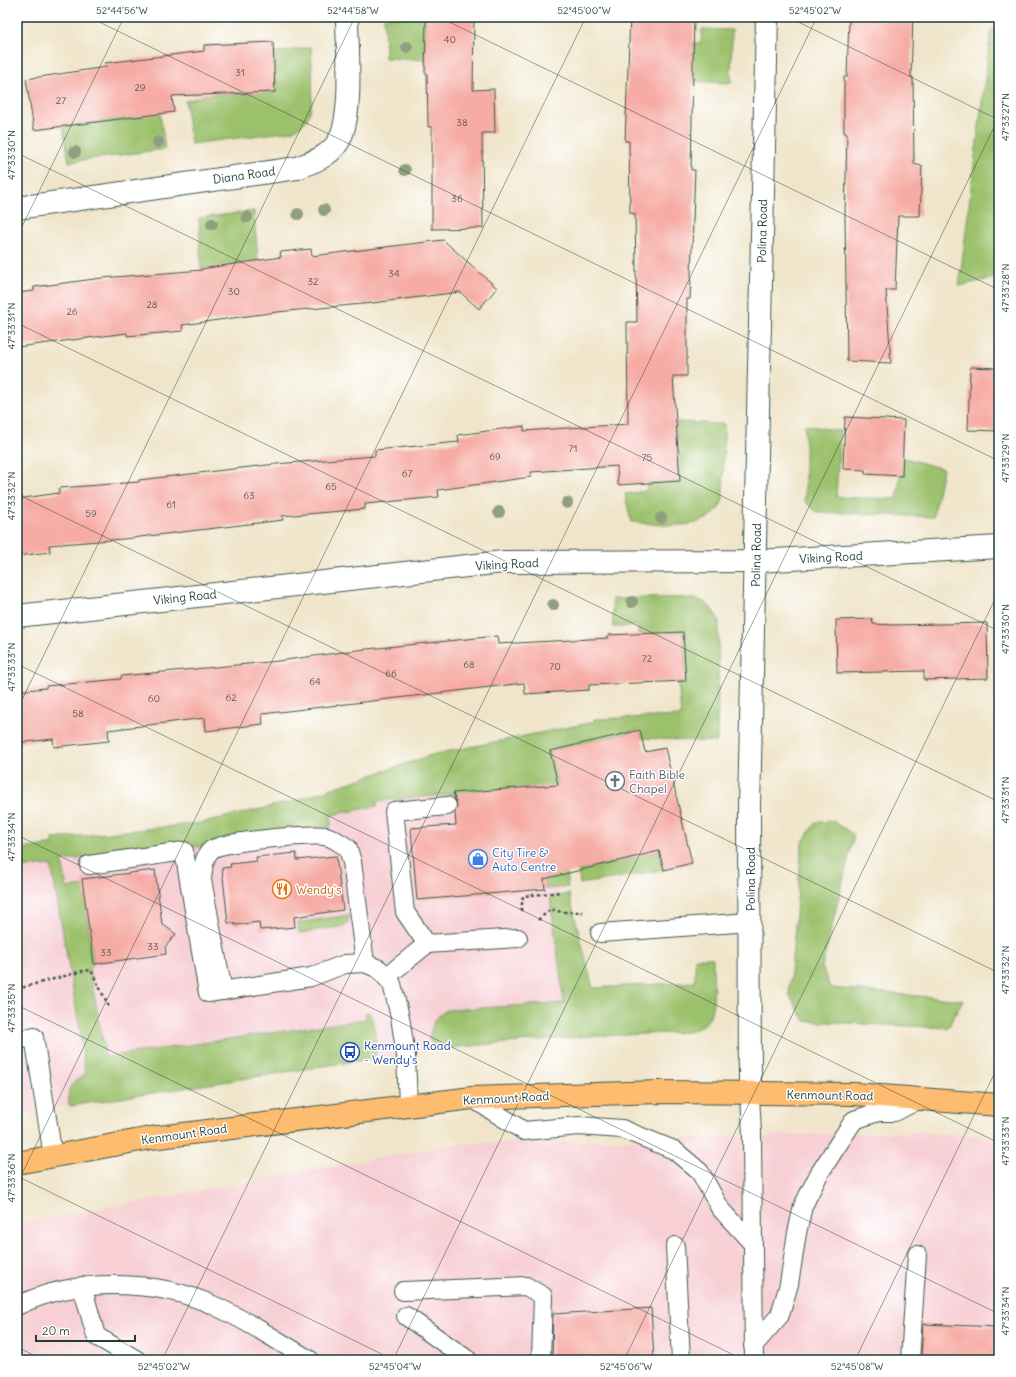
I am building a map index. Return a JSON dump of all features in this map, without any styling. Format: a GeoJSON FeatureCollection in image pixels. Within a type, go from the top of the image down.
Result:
{"type":"FeatureCollection","features":[{"type":"Feature","properties":{"kind":"main road","name":"Kenmount Road"},"geometry":{"type":"LineString","coordinates":[[17,1163],[151,1138],[472,1098],[659,1092],[855,1094],[999,1105]]}},
{"type":"Feature","properties":{"kind":"street","name":"Diana Road"},"geometry":{"type":"LineString","coordinates":[[17,208],[297,168],[322,158],[338,142],[345,124],[348,94],[347,17]]}},
{"type":"Feature","properties":{"kind":"street","name":"Polina Road"},"geometry":{"type":"LineString","coordinates":[[750,1094],[749,807],[756,561],[767,17]]}},
{"type":"Feature","properties":{"kind":"street","name":"Viking Road"},"geometry":{"type":"LineString","coordinates":[[17,616],[503,562],[756,561],[999,547]]}},
{"type":"Feature","properties":{"kind":"lane"},"geometry":{"type":"LineString","coordinates":[[428,944],[405,912],[394,811],[447,806]]}},
{"type":"Feature","properties":{"kind":"lane"},"geometry":{"type":"LineString","coordinates":[[223,991],[202,880],[204,863],[211,850],[225,844],[313,835],[328,836],[348,848],[352,862],[365,963]]}},
{"type":"Feature","properties":{"kind":"lane"},"geometry":{"type":"LineString","coordinates":[[89,865],[184,851],[208,993],[311,977],[345,964],[365,963],[380,969],[392,984],[400,1017],[406,1056],[408,1106]]}},
{"type":"Feature","properties":{"kind":"lane"},"geometry":{"type":"LineString","coordinates":[[600,933],[750,922]]}},
{"type":"Feature","properties":{"kind":"lane"},"geometry":{"type":"LineString","coordinates":[[386,977],[428,944],[518,938]]}},
{"type":"Feature","properties":{"kind":"lane"},"geometry":{"type":"LineString","coordinates":[[17,1040],[34,1037],[53,1156]]}},
{"type":"Feature","properties":{"kind":"lane"},"geometry":{"type":"LineString","coordinates":[[750,1094],[752,1134],[754,1353]]}},
{"type":"Feature","properties":{"kind":"lane"},"geometry":{"type":"LineString","coordinates":[[472,1098],[524,1130],[579,1126],[622,1128],[674,1150],[700,1172],[720,1208],[753,1244]]}},
{"type":"Feature","properties":{"kind":"lane"},"geometry":{"type":"LineString","coordinates":[[754,1353],[780,1315],[789,1284],[803,1206],[819,1174],[854,1120],[878,1112],[895,1112],[920,1099]]}},
{"type":"Feature","properties":{"kind":"lane"},"geometry":{"type":"LineString","coordinates":[[675,1246],[681,1360]]}},
{"type":"Feature","properties":{"kind":"lane"},"geometry":{"type":"LineString","coordinates":[[910,1360],[917,1255]]}},
{"type":"Feature","properties":{"kind":"lane"},"geometry":{"type":"LineString","coordinates":[[17,1306],[35,1297],[82,1286],[125,1285],[175,1293],[214,1306],[310,1360]]}},
{"type":"Feature","properties":{"kind":"lane"},"geometry":{"type":"LineString","coordinates":[[82,1286],[96,1336],[137,1360]]}},
{"type":"Feature","properties":{"kind":"lane"},"geometry":{"type":"LineString","coordinates":[[403,1291],[526,1286],[543,1296],[541,1360]]}},
{"type":"Feature","properties":{"kind":"lane"},"geometry":{"type":"LineString","coordinates":[[406,1316],[454,1354],[468,1360]]}},
{"type":"Feature","properties":{"kind":"path"},"geometry":{"type":"LineString","coordinates":[[518,938],[523,896],[561,892]]}},
{"type":"Feature","properties":{"kind":"path"},"geometry":{"type":"LineString","coordinates":[[518,938],[551,909],[569,912],[588,912]]}},
{"type":"Feature","properties":{"kind":"path"},"geometry":{"type":"LineString","coordinates":[[17,989],[91,970],[109,1007]]}},
{"type":"Feature","properties":{"kind":"shaded area"},"geometry":{"type":"Polygon","coordinates":[[[538,733],[578,1037],[444,1048],[87,1102],[17,1115],[17,850],[53,844],[53,839],[200,823],[291,802],[435,754],[538,733]]]}},
{"type":"Feature","properties":{"kind":"shaded area"},"geometry":{"type":"Polygon","coordinates":[[[918,1132],[999,1138],[999,1360],[17,1360],[17,1224],[455,1144],[918,1132]]]}},
{"type":"Feature","properties":{"kind":"green space"},"geometry":{"type":"Polygon","coordinates":[[[384,17],[426,17],[425,60],[385,58],[384,17]]]}},
{"type":"Feature","properties":{"kind":"green space"},"geometry":{"type":"Polygon","coordinates":[[[702,29],[732,30],[731,83],[686,81],[693,43],[701,43],[702,29]]]}},
{"type":"Feature","properties":{"kind":"green space"},"geometry":{"type":"Polygon","coordinates":[[[991,29],[999,29],[999,277],[959,286],[991,29]]]}},
{"type":"Feature","properties":{"kind":"green space"},"geometry":{"type":"Polygon","coordinates":[[[311,47],[312,102],[308,117],[302,125],[292,131],[191,144],[185,101],[206,95],[275,92],[274,53],[311,47]]]}},
{"type":"Feature","properties":{"kind":"green space"},"geometry":{"type":"Polygon","coordinates":[[[160,113],[165,149],[69,162],[63,127],[160,113]]]}},
{"type":"Feature","properties":{"kind":"green space"},"geometry":{"type":"Polygon","coordinates":[[[254,211],[258,261],[201,269],[199,218],[254,211]]]}},
{"type":"Feature","properties":{"kind":"green space"},"geometry":{"type":"Polygon","coordinates":[[[676,422],[724,424],[723,500],[716,511],[707,518],[696,523],[670,525],[631,522],[625,494],[646,491],[648,483],[680,481],[676,422]]]}},
{"type":"Feature","properties":{"kind":"green space"},"geometry":{"type":"Polygon","coordinates":[[[805,425],[840,431],[836,497],[897,499],[902,457],[943,469],[933,517],[817,512],[805,502],[805,425]]]}},
{"type":"Feature","properties":{"kind":"green space"},"geometry":{"type":"Polygon","coordinates":[[[612,599],[697,599],[705,602],[719,620],[717,742],[642,738],[639,730],[550,751],[564,810],[557,812],[568,887],[545,889],[535,787],[377,801],[377,806],[331,815],[331,826],[280,832],[198,847],[184,845],[62,861],[67,888],[83,886],[94,964],[89,969],[106,1057],[366,1019],[366,1012],[371,1015],[377,1040],[375,1058],[70,1106],[68,1095],[70,1087],[85,1075],[80,1031],[51,865],[17,868],[17,850],[53,844],[53,839],[200,823],[291,802],[435,754],[594,722],[594,719],[681,716],[678,681],[686,680],[683,632],[638,634],[638,626],[613,627],[612,599]]]}},
{"type":"Feature","properties":{"kind":"green space"},"geometry":{"type":"Polygon","coordinates":[[[833,821],[854,835],[822,967],[830,988],[963,1000],[948,1028],[805,1021],[789,995],[802,843],[816,822],[833,821]]]}},
{"type":"Feature","properties":{"kind":"green space"},"geometry":{"type":"Polygon","coordinates":[[[659,851],[664,870],[580,884],[578,871],[659,851]]]}},
{"type":"Feature","properties":{"kind":"green space"},"geometry":{"type":"Polygon","coordinates":[[[569,894],[593,988],[695,982],[695,958],[713,958],[713,1005],[707,1021],[700,1027],[688,1032],[578,1037],[435,1049],[429,1039],[431,1030],[436,1019],[447,1010],[564,1003],[550,897],[569,894]]]}},
{"type":"Feature","properties":{"kind":"green space"},"geometry":{"type":"Polygon","coordinates":[[[349,915],[348,924],[344,926],[299,933],[298,923],[349,915]]]}},
{"type":"Feature","properties":{"kind":"building"},"geometry":{"type":"Polygon","coordinates":[[[426,17],[474,17],[473,90],[494,89],[495,133],[482,133],[483,228],[432,229],[432,127],[428,127],[427,73],[425,73],[426,17]]]}},
{"type":"Feature","properties":{"kind":"building"},"geometry":{"type":"Polygon","coordinates":[[[630,17],[694,17],[691,170],[695,170],[690,299],[687,299],[687,376],[673,376],[680,481],[618,485],[617,466],[531,472],[531,477],[438,490],[439,497],[365,504],[365,509],[282,516],[283,520],[123,539],[49,545],[50,552],[17,556],[17,499],[59,493],[59,488],[139,482],[139,480],[276,464],[375,456],[375,450],[459,442],[458,435],[524,426],[524,431],[628,424],[627,322],[637,322],[635,214],[630,213],[629,141],[625,141],[630,17]]]}},
{"type":"Feature","properties":{"kind":"building"},"geometry":{"type":"Polygon","coordinates":[[[849,17],[913,17],[911,77],[913,77],[914,164],[922,166],[920,216],[898,216],[895,290],[886,290],[891,363],[847,361],[845,215],[847,133],[844,133],[844,77],[847,77],[849,17]]]}},
{"type":"Feature","properties":{"kind":"building"},"geometry":{"type":"Polygon","coordinates":[[[273,42],[275,92],[172,96],[174,112],[34,130],[26,79],[106,67],[105,63],[204,51],[204,45],[273,42]]]}},
{"type":"Feature","properties":{"kind":"building"},"geometry":{"type":"Polygon","coordinates":[[[443,240],[497,288],[479,309],[460,292],[373,303],[277,312],[182,325],[183,331],[127,336],[127,333],[17,347],[17,293],[34,291],[34,287],[102,278],[202,270],[201,269],[281,257],[280,252],[311,249],[312,256],[443,240]]]}},
{"type":"Feature","properties":{"kind":"building"},"geometry":{"type":"Polygon","coordinates":[[[970,367],[999,368],[999,431],[968,430],[970,367]]]}},
{"type":"Feature","properties":{"kind":"building"},"geometry":{"type":"Polygon","coordinates":[[[845,417],[904,420],[902,476],[865,474],[865,470],[843,469],[845,417]]]}},
{"type":"Feature","properties":{"kind":"building"},"geometry":{"type":"Polygon","coordinates":[[[872,619],[873,624],[893,625],[987,623],[988,678],[924,680],[924,671],[837,673],[836,620],[872,619]]]}},
{"type":"Feature","properties":{"kind":"building"},"geometry":{"type":"Polygon","coordinates":[[[683,632],[686,681],[589,685],[589,690],[525,694],[524,683],[262,714],[263,724],[206,731],[205,718],[108,730],[109,741],[54,747],[53,739],[17,743],[17,691],[46,688],[46,686],[121,679],[121,676],[279,661],[357,650],[497,636],[498,644],[608,638],[608,635],[683,632]]]}},
{"type":"Feature","properties":{"kind":"building"},"geometry":{"type":"Polygon","coordinates":[[[640,730],[645,752],[665,748],[692,863],[664,870],[659,851],[544,879],[545,889],[417,900],[411,828],[456,825],[455,813],[457,805],[453,793],[558,785],[550,751],[640,730]]]}},
{"type":"Feature","properties":{"kind":"building","name":"Wendy's"},"geometry":{"type":"Polygon","coordinates":[[[296,853],[297,860],[336,856],[343,910],[294,917],[295,927],[260,930],[259,922],[235,925],[234,923],[228,923],[222,868],[231,867],[230,864],[257,861],[256,857],[296,853]]]}},
{"type":"Feature","properties":{"kind":"building"},"geometry":{"type":"Polygon","coordinates":[[[155,870],[162,924],[176,934],[165,947],[166,954],[94,964],[82,879],[155,870]]]}},
{"type":"Feature","properties":{"kind":"building"},"geometry":{"type":"Polygon","coordinates":[[[651,1308],[654,1360],[552,1360],[553,1314],[651,1308]]]}},
{"type":"Feature","properties":{"kind":"building"},"geometry":{"type":"Polygon","coordinates":[[[923,1324],[999,1327],[999,1360],[921,1360],[923,1324]]]}},
{"type":"Feature","properties":{"kind":"place","name":"Faith Bible Chapel"},"geometry":{"type":"Point","coordinates":[615,781]}},
{"type":"Feature","properties":{"kind":"place","name":"City Tire & Auto Centre"},"geometry":{"type":"Point","coordinates":[478,859]}},
{"type":"Feature","properties":{"kind":"place","name":"Wendy's"},"geometry":{"type":"Point","coordinates":[282,889]}},
{"type":"Feature","properties":{"kind":"place","name":"Kenmount Road - Wendy's"},"geometry":{"type":"Point","coordinates":[350,1052]}}]}
